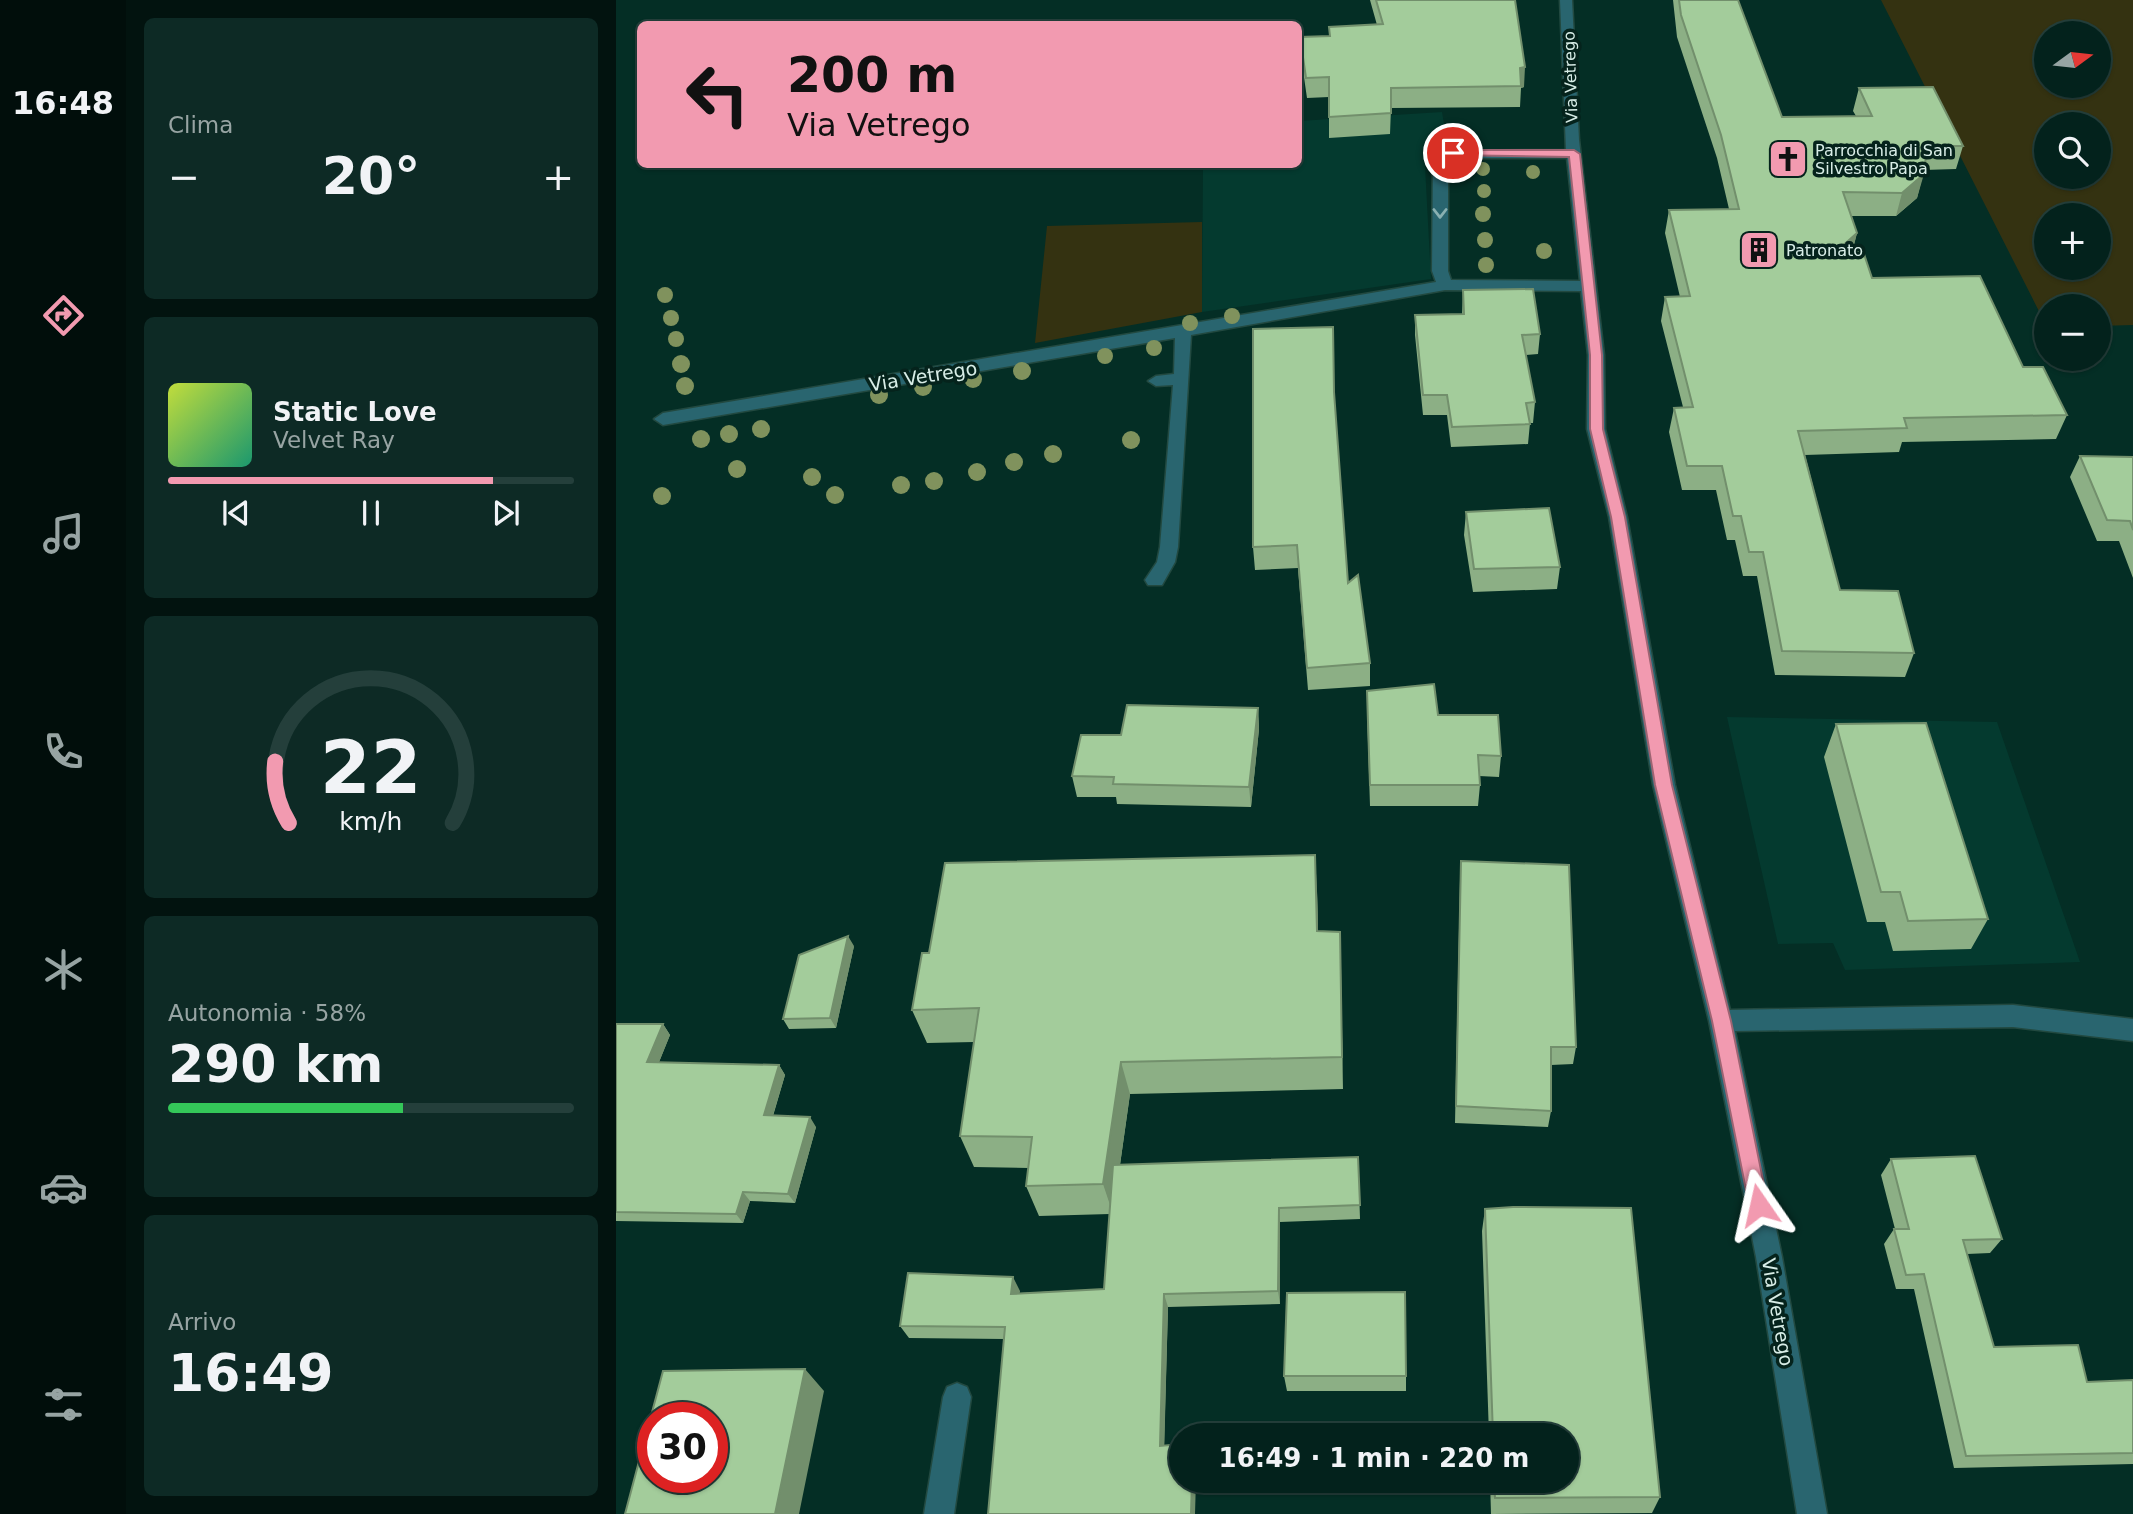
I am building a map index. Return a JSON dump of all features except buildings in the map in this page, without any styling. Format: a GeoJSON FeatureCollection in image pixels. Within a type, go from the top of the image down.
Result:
{"type":"FeatureCollection","features":[{"type":"Feature","properties":{"kind":"street","name":"Via Vetrego"},"geometry":{"type":"LineString","coordinates":[[1566,0],[1574,154],[1596,355],[1596,429],[1618,517],[1664,785],[1721,1021],[1769,1257],[1812,1514]]}},
{"type":"Feature","properties":{"kind":"street"},"geometry":{"type":"LineString","coordinates":[[1445,285],[1440,271],[1440,159],[1444,154],[1574,154]]}},
{"type":"Feature","properties":{"kind":"street","name":"Via Vetrego"},"geometry":{"type":"LineString","coordinates":[[663,419],[1445,285],[1590,286]]}},
{"type":"Feature","properties":{"kind":"street"},"geometry":{"type":"LineString","coordinates":[[1155,580],[1166,562],[1170,547],[1182,379],[1182,332]]}},
{"type":"Feature","properties":{"kind":"street"},"geometry":{"type":"LineString","coordinates":[[1156,382],[1182,379]]}},
{"type":"Feature","properties":{"kind":"street"},"geometry":{"type":"LineString","coordinates":[[1721,1021],[2013,1016],[2133,1030]]}},
{"type":"Feature","properties":{"kind":"street"},"geometry":{"type":"LineString","coordinates":[[939,1514],[957,1397]]}},
{"type":"Feature","properties":{"kind":"shaded area"},"geometry":{"type":"Polygon","coordinates":[[[1881,0],[2133,0],[2133,325],[2111,326],[2111,294],[2034,294],[2034,301],[1881,0]]]}},
{"type":"Feature","properties":{"kind":"shaded area"},"geometry":{"type":"Polygon","coordinates":[[[1442,112],[1448,147],[1424,147],[1431,279],[1202,312],[1203,168],[1302,168],[1302,121],[1442,112]]]}},
{"type":"Feature","properties":{"kind":"shaded area"},"geometry":{"type":"Polygon","coordinates":[[[1202,222],[1202,312],[1035,343],[1047,226],[1202,222]]]}},
{"type":"Feature","properties":{"kind":"shaded area"},"geometry":{"type":"Polygon","coordinates":[[[1727,717],[1997,722],[2080,962],[1845,970],[1833,943],[1778,944],[1727,717]]]}},
{"type":"Feature","properties":{"kind":"place","name":"Parrocchia di San Silvestro Papa"},"geometry":{"type":"Point","coordinates":[1788,159]}},
{"type":"Feature","properties":{"kind":"place","name":"Patronato"},"geometry":{"type":"Point","coordinates":[1759,250]}},
{"type":"Feature","properties":{"kind":"route"},"geometry":{"type":"LineString","coordinates":[[1453,153],[1574,154],[1596,355],[1596,429],[1618,517],[1664,785],[1721,1021],[1759,1205]]}}]}
